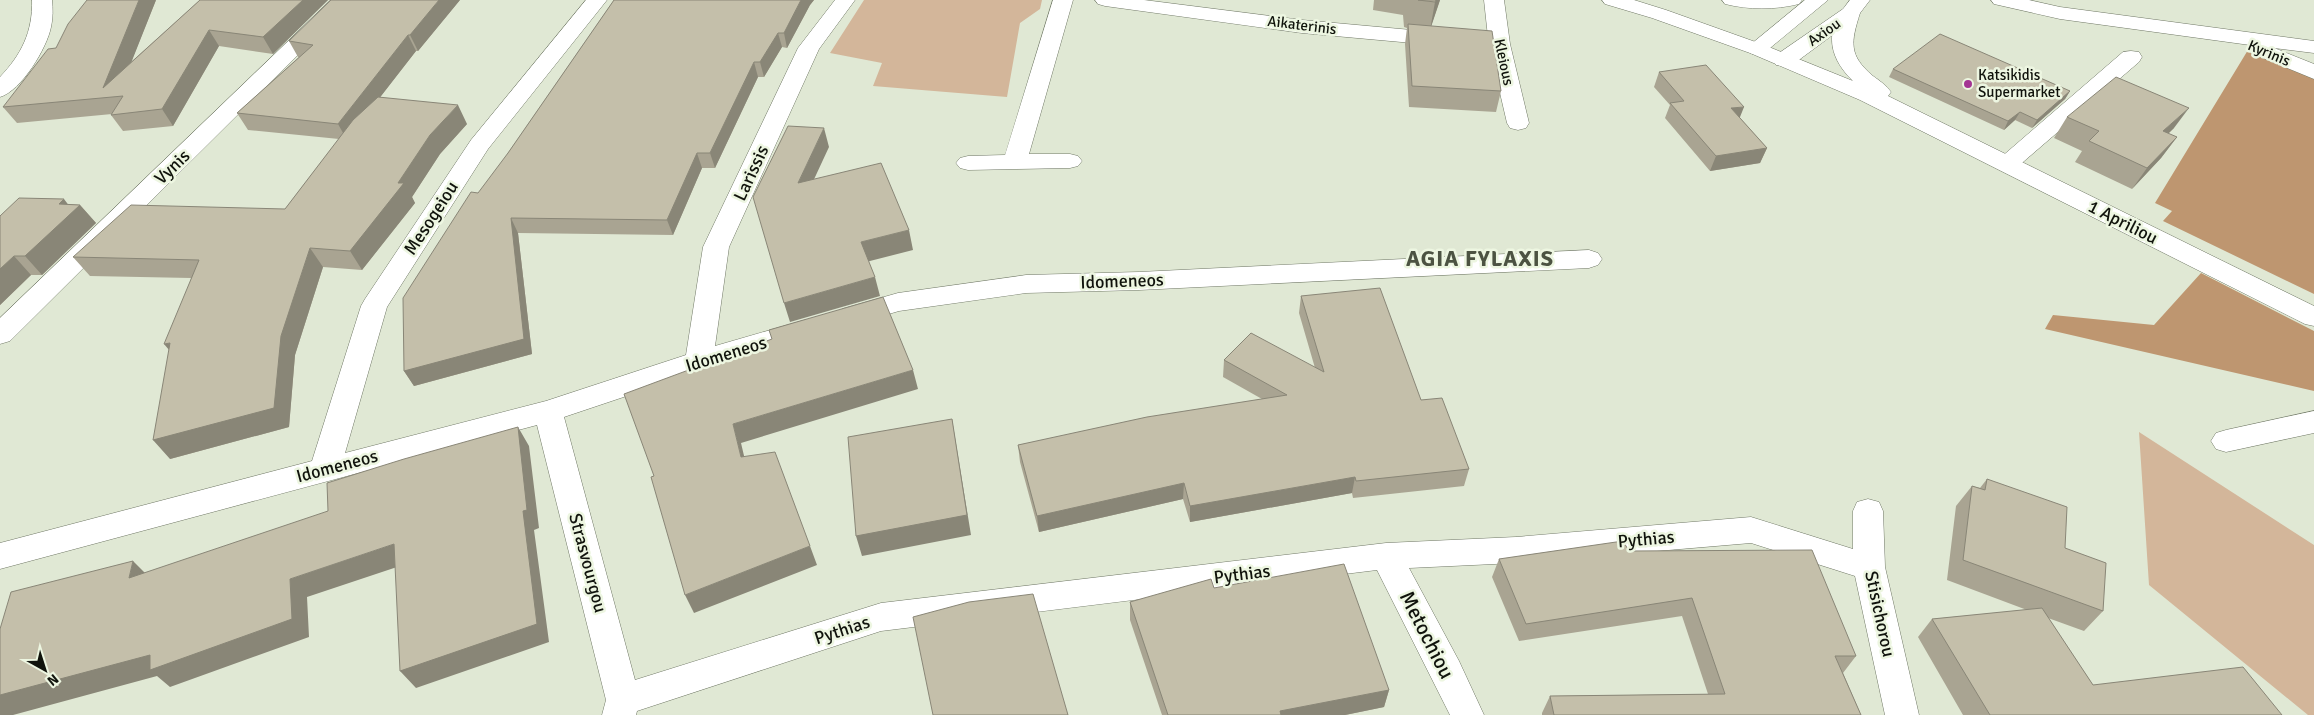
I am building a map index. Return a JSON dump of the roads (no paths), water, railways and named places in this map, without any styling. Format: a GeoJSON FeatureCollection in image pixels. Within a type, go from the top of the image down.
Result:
{"type":"FeatureCollection","features":[{"type":"Feature","properties":{"kind":"street"},"geometry":{"type":"LineString","coordinates":[[0,90],[16,74],[40,38],[42,0]]}},
{"type":"Feature","properties":{"kind":"street","name":"Vynis"},"geometry":{"type":"LineString","coordinates":[[0,334],[343,0]]}},
{"type":"Feature","properties":{"kind":"street","name":"Mesogeiou"},"geometry":{"type":"LineString","coordinates":[[325,469],[374,306],[479,145],[597,0]]}},
{"type":"Feature","properties":{"kind":"street","name":"Larissis"},"geometry":{"type":"LineString","coordinates":[[699,361],[716,247],[809,48],[845,0]]}},
{"type":"Feature","properties":{"kind":"street"},"geometry":{"type":"LineString","coordinates":[[1015,162],[1063,0]]}},
{"type":"Feature","properties":{"kind":"street","name":"Aikaterinis"},"geometry":{"type":"LineString","coordinates":[[1105,0],[1413,38],[1499,44]]}},
{"type":"Feature","properties":{"kind":"street","name":"Kleious"},"geometry":{"type":"LineString","coordinates":[[1494,0],[1499,44],[1518,123]]}},
{"type":"Feature","properties":{"kind":"street"},"geometry":{"type":"LineString","coordinates":[[1612,0],[1764,44]]}},
{"type":"Feature","properties":{"kind":"street"},"geometry":{"type":"LineString","coordinates":[[1662,0],[1764,44]]}},
{"type":"Feature","properties":{"kind":"street"},"geometry":{"type":"LineString","coordinates":[[1732,0],[1752,3],[1792,0]]}},
{"type":"Feature","properties":{"kind":"street","name":"Axiou"},"geometry":{"type":"LineString","coordinates":[[1764,44],[1818,0]]}},
{"type":"Feature","properties":{"kind":"street"},"geometry":{"type":"LineString","coordinates":[[2001,0],[2060,13],[2314,47]]}},
{"type":"Feature","properties":{"kind":"street"},"geometry":{"type":"LineString","coordinates":[[1855,7],[1842,42],[1843,55],[1852,68],[1894,103],[1901,112]]}},
{"type":"Feature","properties":{"kind":"street","name":"Axiou"},"geometry":{"type":"LineString","coordinates":[[1791,55],[1855,7]]}},
{"type":"Feature","properties":{"kind":"street","name":"Kyrinis"},"geometry":{"type":"LineString","coordinates":[[2224,35],[2314,72]]}},
{"type":"Feature","properties":{"kind":"street","name":"1 Apriliou"},"geometry":{"type":"LineString","coordinates":[[1764,44],[1791,55],[1901,112],[2314,317]]}},
{"type":"Feature","properties":{"kind":"street"},"geometry":{"type":"LineString","coordinates":[[2007,164],[2132,57]]}},
{"type":"Feature","properties":{"kind":"street"},"geometry":{"type":"LineString","coordinates":[[968,163],[1070,160]]}},
{"type":"Feature","properties":{"kind":"street","name":"Idomeneos"},"geometry":{"type":"LineString","coordinates":[[0,556],[548,411],[699,361],[898,302],[1026,284],[1139,281],[1589,259]]}},
{"type":"Feature","properties":{"kind":"street","name":"Strasvourgou"},"geometry":{"type":"LineString","coordinates":[[548,411],[621,707]]}},
{"type":"Feature","properties":{"kind":"street"},"geometry":{"type":"LineString","coordinates":[[2226,441],[2314,422]]}},
{"type":"Feature","properties":{"kind":"street","name":"Stisichorou"},"geometry":{"type":"LineString","coordinates":[[1868,511],[1869,567],[1902,715]]}},
{"type":"Feature","properties":{"kind":"street","name":"Pythias"},"geometry":{"type":"LineString","coordinates":[[621,707],[881,617],[1386,556],[1516,550],[1751,530],[1869,567]]}},
{"type":"Feature","properties":{"kind":"street","name":"Metochiou"},"geometry":{"type":"LineString","coordinates":[[1386,556],[1447,672],[1467,715]]}},
{"type":"Feature","properties":{"kind":"place","name":"Katsikidis Supermarket"},"geometry":{"type":"Point","coordinates":[1968,84]}},
{"type":"Feature","properties":{"kind":"district","name":"AGIA FYLAXIS"},"geometry":{"type":"Point","coordinates":[1480,258]}}]}
